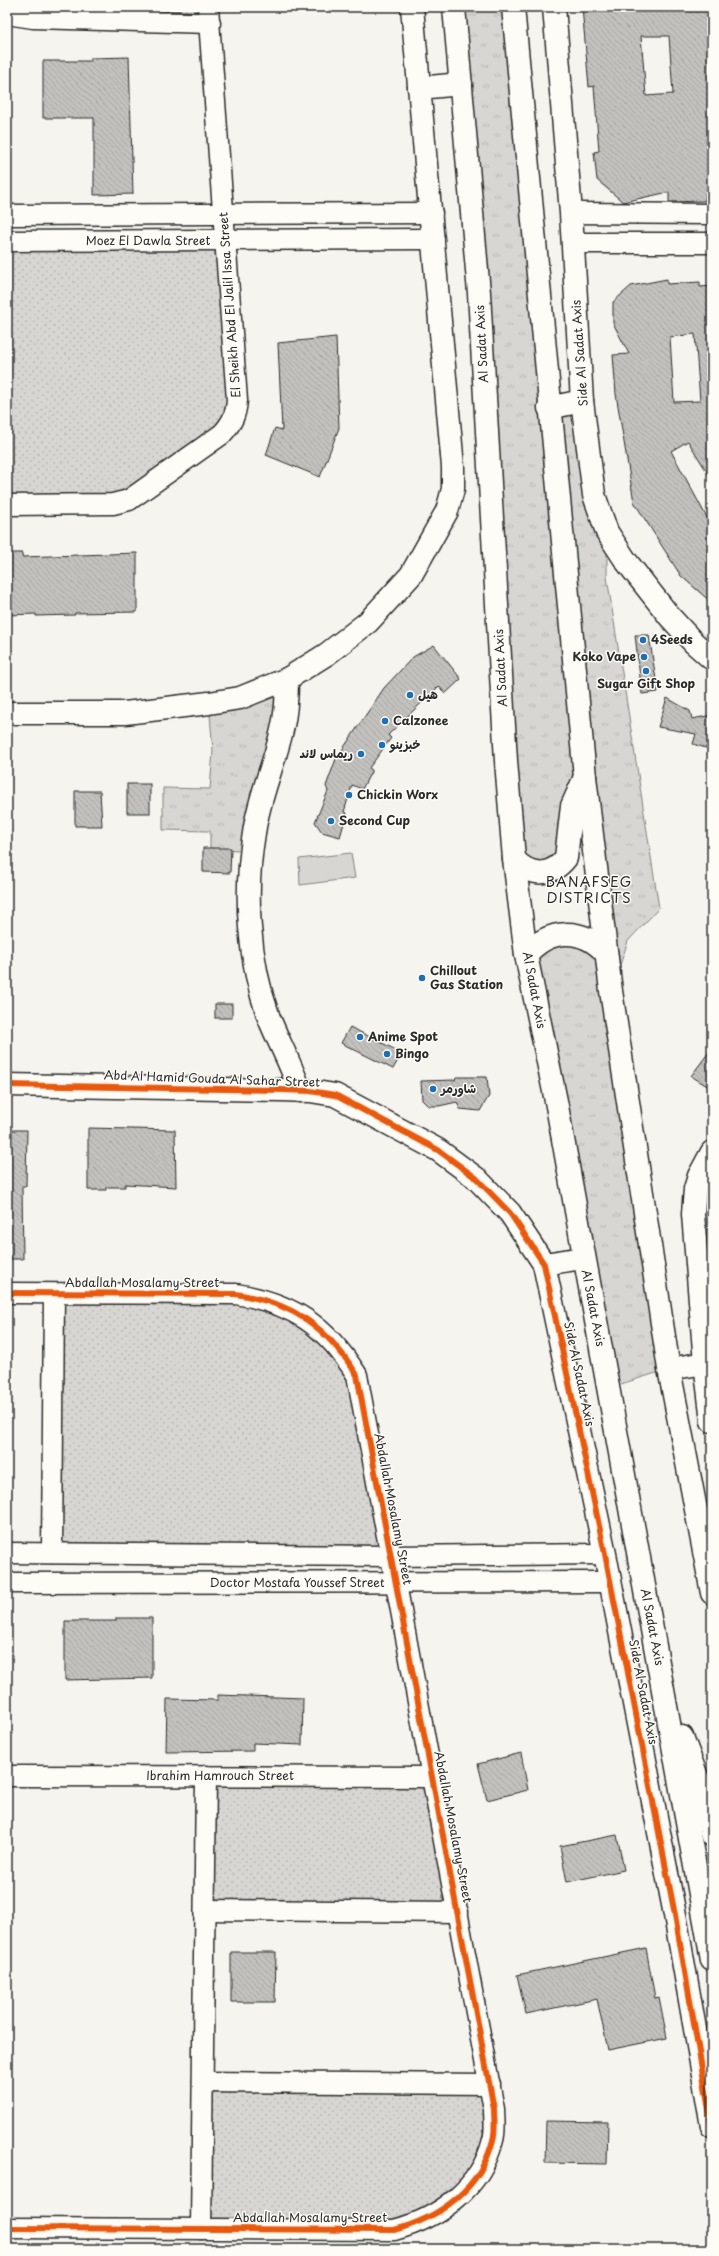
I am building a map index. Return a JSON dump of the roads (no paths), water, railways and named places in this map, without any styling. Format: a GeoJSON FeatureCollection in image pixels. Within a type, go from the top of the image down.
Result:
{"type":"FeatureCollection","features":[{"type":"Feature","properties":{"kind":"main road"},"geometry":{"type":"LineString","coordinates":[[7,713],[124,713],[240,698],[288,679],[327,654],[368,622],[411,575],[447,511],[453,489],[453,467],[432,213],[412,7]]}},
{"type":"Feature","properties":{"kind":"main road","name":"Al Sadat Axis"},"geometry":{"type":"LineString","coordinates":[[454,7],[479,293],[506,760],[514,859],[526,955],[557,1106],[583,1258],[666,1701],[712,1960]]}},
{"type":"Feature","properties":{"kind":"main road"},"geometry":{"type":"LineString","coordinates":[[513,7],[584,777],[606,953],[669,1369],[712,1593]]}},
{"type":"Feature","properties":{"kind":"main road","name":"Side Al Sadat Axis"},"geometry":{"type":"LineString","coordinates":[[554,7],[571,213],[582,401],[594,495],[607,532],[635,573],[670,617],[694,643],[712,659]]}},
{"type":"Feature","properties":{"kind":"main road"},"geometry":{"type":"LineString","coordinates":[[419,88],[461,84]]}},
{"type":"Feature","properties":{"kind":"main road"},"geometry":{"type":"LineString","coordinates":[[549,408],[582,401]]}},
{"type":"Feature","properties":{"kind":"main road"},"geometry":{"type":"LineString","coordinates":[[288,679],[283,730],[265,785],[254,832],[249,905],[253,952],[263,997],[269,1018],[300,1091]]}},
{"type":"Feature","properties":{"kind":"main road"},"geometry":{"type":"LineString","coordinates":[[514,859],[526,870],[533,872],[548,872],[561,864],[566,858],[572,806],[584,777]]}},
{"type":"Feature","properties":{"kind":"main road"},"geometry":{"type":"LineString","coordinates":[[526,955],[541,941],[550,937],[571,934],[591,940],[606,953]]}},
{"type":"Feature","properties":{"kind":"main road","name":"Abd Al Hamid Gouda Al Sahar Street"},"geometry":{"type":"LineString","coordinates":[[7,1085],[300,1091],[334,1095],[438,1150],[476,1178],[510,1213],[544,1264]]}},
{"type":"Feature","properties":{"kind":"main road"},"geometry":{"type":"LineString","coordinates":[[712,1152],[699,1176],[693,1201],[708,1354],[712,1421]]}},
{"type":"Feature","properties":{"kind":"main road"},"geometry":{"type":"LineString","coordinates":[[544,1264],[583,1258]]}},
{"type":"Feature","properties":{"kind":"main road","name":"Side Al Sadat Axis"},"geometry":{"type":"LineString","coordinates":[[544,1264],[605,1554],[674,1915],[712,2126]]}},
{"type":"Feature","properties":{"kind":"main road"},"geometry":{"type":"LineString","coordinates":[[669,1369],[708,1354]]}},
{"type":"Feature","properties":{"kind":"main road"},"geometry":{"type":"LineString","coordinates":[[666,1701],[696,1775],[712,1836]]}},
{"type":"Feature","properties":{"kind":"street"},"geometry":{"type":"LineString","coordinates":[[7,14],[33,18],[209,15]]}},
{"type":"Feature","properties":{"kind":"street","name":"El Sheikh Abd El Jalil Issa Street"},"geometry":{"type":"LineString","coordinates":[[7,505],[113,504],[129,500],[222,434],[231,424],[236,413],[238,400],[209,15]]}},
{"type":"Feature","properties":{"kind":"street"},"geometry":{"type":"LineString","coordinates":[[7,215],[224,216],[432,213]]}},
{"type":"Feature","properties":{"kind":"street"},"geometry":{"type":"LineString","coordinates":[[571,213],[712,214]]}},
{"type":"Feature","properties":{"kind":"street","name":"Moez El Dawla Street"},"geometry":{"type":"LineString","coordinates":[[7,241],[434,240]]}},
{"type":"Feature","properties":{"kind":"street"},"geometry":{"type":"LineString","coordinates":[[573,243],[712,244]]}},
{"type":"Feature","properties":{"kind":"street","name":"Abdallah Mosalamy Street"},"geometry":{"type":"LineString","coordinates":[[7,1293],[236,1294],[261,1298],[285,1306],[307,1318],[326,1334],[343,1353],[357,1375],[494,2109],[494,2139],[485,2162],[468,2188],[455,2201],[434,2215],[411,2225],[394,2230],[7,2228]]}},
{"type":"Feature","properties":{"kind":"street"},"geometry":{"type":"LineString","coordinates":[[52,1553],[54,1294]]}},
{"type":"Feature","properties":{"kind":"street"},"geometry":{"type":"LineString","coordinates":[[7,1553],[392,1556],[605,1554]]}},
{"type":"Feature","properties":{"kind":"street","name":"Doctor Mostafa Youssef Street"},"geometry":{"type":"LineString","coordinates":[[7,1583],[610,1582]]}},
{"type":"Feature","properties":{"kind":"street","name":"Ibrahim Hamrouch Street"},"geometry":{"type":"LineString","coordinates":[[7,1776],[433,1777]]}},
{"type":"Feature","properties":{"kind":"street"},"geometry":{"type":"LineString","coordinates":[[201,2229],[206,1776]]}},
{"type":"Feature","properties":{"kind":"street"},"geometry":{"type":"LineString","coordinates":[[205,1910],[458,1912]]}},
{"type":"Feature","properties":{"kind":"street"},"geometry":{"type":"LineString","coordinates":[[203,2082],[490,2084]]}},
{"type":"Feature","properties":{"kind":"place","name":"4Seeds"},"geometry":{"type":"Point","coordinates":[643,640]}},
{"type":"Feature","properties":{"kind":"place","name":"Koko Vape"},"geometry":{"type":"Point","coordinates":[644,657]}},
{"type":"Feature","properties":{"kind":"place","name":"Sugar Gift Shop"},"geometry":{"type":"Point","coordinates":[646,671]}},
{"type":"Feature","properties":{"kind":"place","name":"هيل"},"geometry":{"type":"Point","coordinates":[410,695]}},
{"type":"Feature","properties":{"kind":"place","name":"Calzonee"},"geometry":{"type":"Point","coordinates":[385,721]}},
{"type":"Feature","properties":{"kind":"place","name":"خبزينو"},"geometry":{"type":"Point","coordinates":[382,745]}},
{"type":"Feature","properties":{"kind":"place","name":"ريماس لاند"},"geometry":{"type":"Point","coordinates":[361,754]}},
{"type":"Feature","properties":{"kind":"place","name":"Chickin Worx"},"geometry":{"type":"Point","coordinates":[349,795]}},
{"type":"Feature","properties":{"kind":"place","name":"Second Cup"},"geometry":{"type":"Point","coordinates":[331,821]}},
{"type":"Feature","properties":{"kind":"place","name":"Chillout Gas Station"},"geometry":{"type":"Point","coordinates":[422,978]}},
{"type":"Feature","properties":{"kind":"place","name":"Anime Spot"},"geometry":{"type":"Point","coordinates":[360,1037]}},
{"type":"Feature","properties":{"kind":"place","name":"Bingo"},"geometry":{"type":"Point","coordinates":[387,1054]}},
{"type":"Feature","properties":{"kind":"place","name":"شاورمر"},"geometry":{"type":"Point","coordinates":[433,1089]}},
{"type":"Feature","properties":{"kind":"district","name":"BANAFSEG DISTRICTS"},"geometry":{"type":"Point","coordinates":[589,890]}}]}
